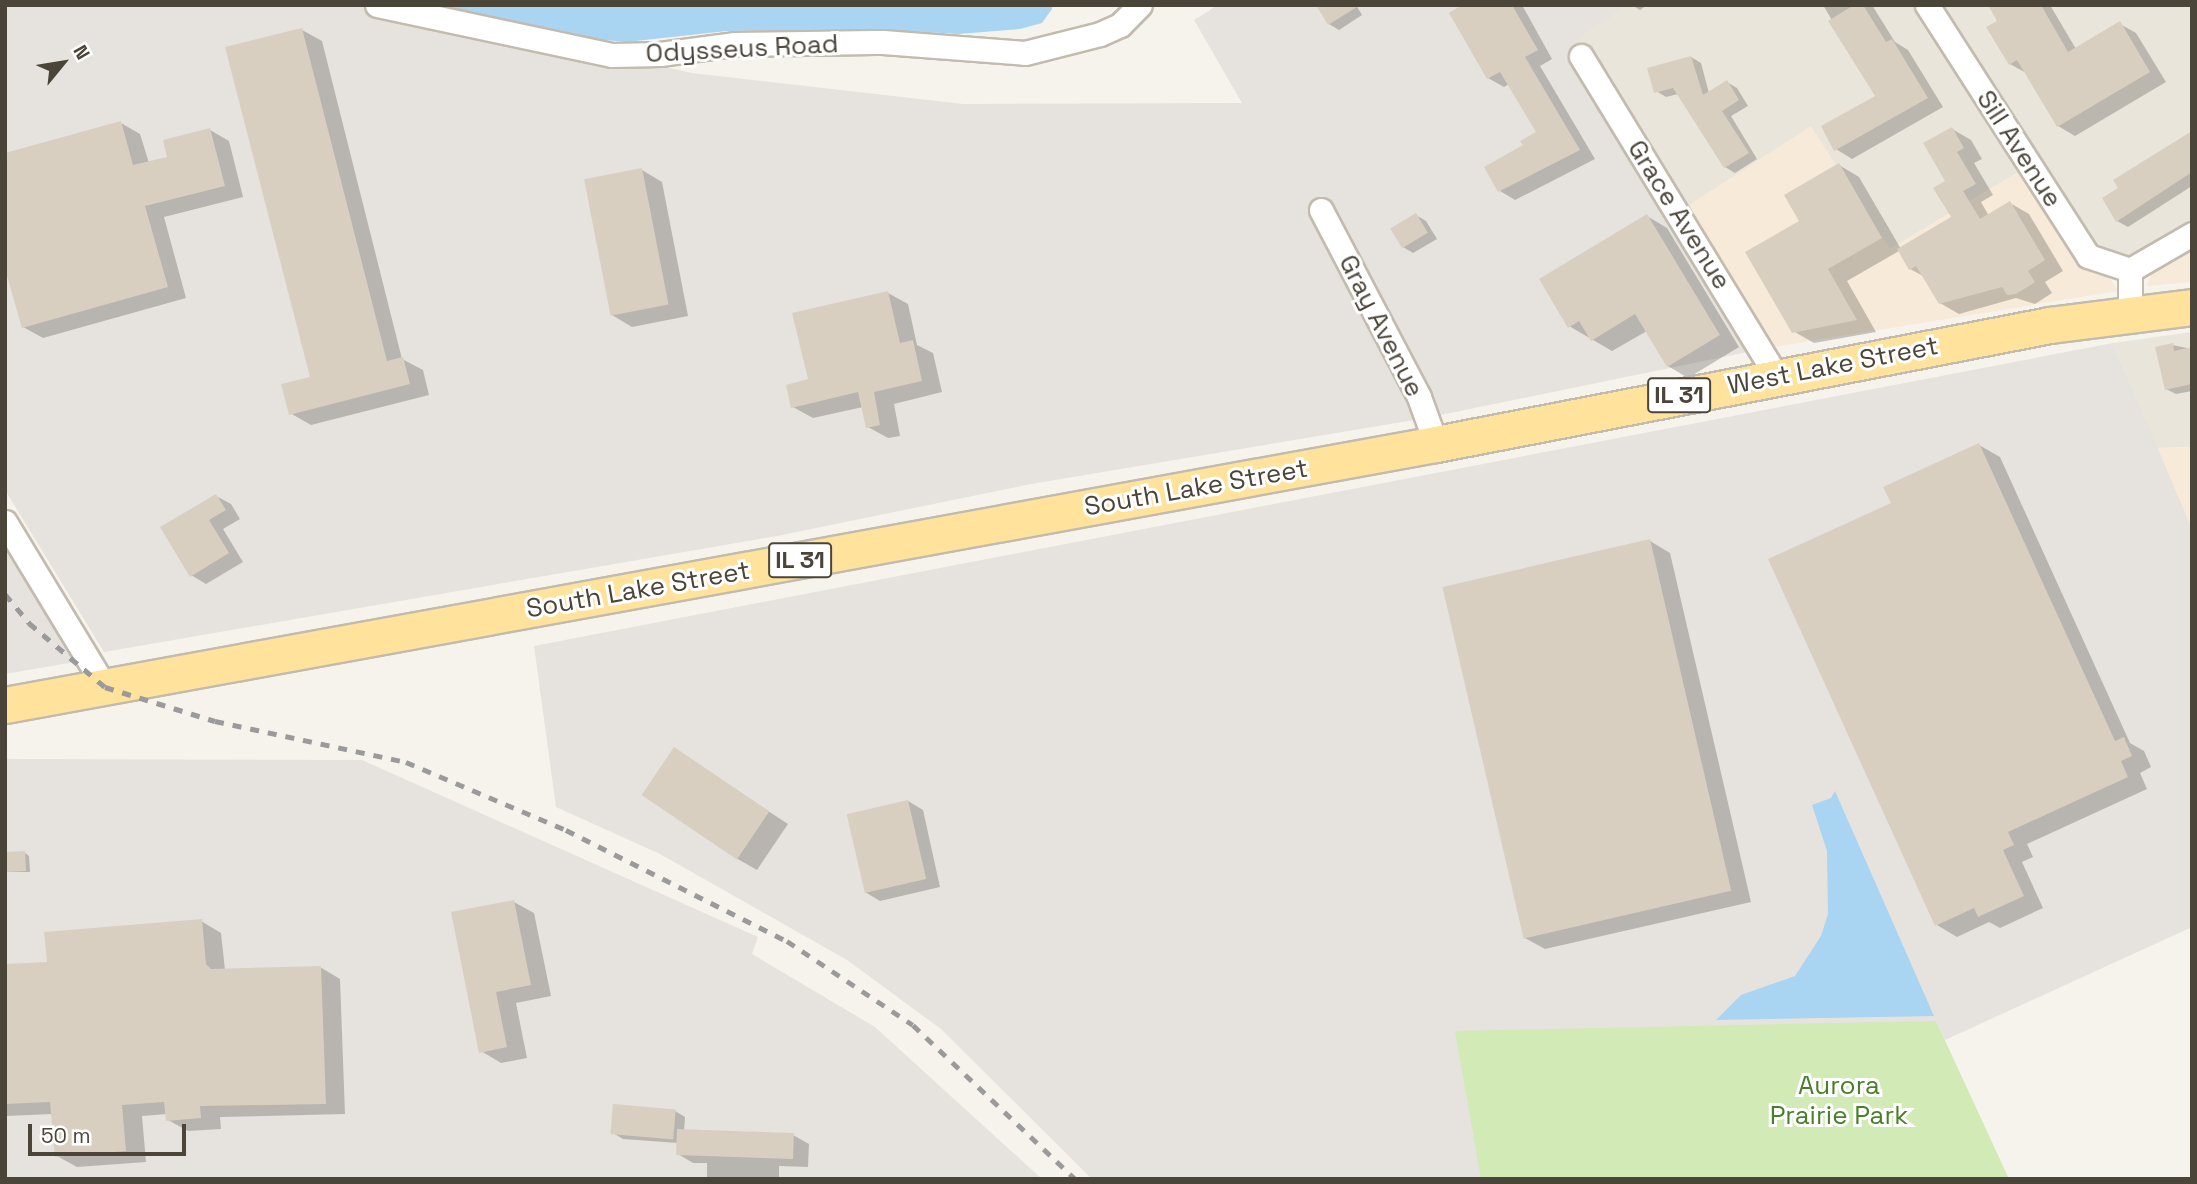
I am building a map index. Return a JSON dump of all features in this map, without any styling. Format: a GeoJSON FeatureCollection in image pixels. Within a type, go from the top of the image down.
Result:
{"type":"FeatureCollection","features":[{"type":"Feature","properties":{"kind":"main road","name":"West Lake Street"},"geometry":{"type":"LineString","coordinates":[[1436,444],[1776,375],[2050,326],[2192,307]]}},
{"type":"Feature","properties":{"kind":"main road","name":"South Lake Street"},"geometry":{"type":"LineString","coordinates":[[5,705],[1436,444]]}},
{"type":"Feature","properties":{"kind":"street","name":"Odysseus Road"},"geometry":{"type":"LineString","coordinates":[[377,5],[612,55],[660,54],[735,44],[869,43],[1025,52],[1100,34],[1120,25],[1140,5]]}},
{"type":"Feature","properties":{"kind":"street","name":"Sill Avenue"},"geometry":{"type":"LineString","coordinates":[[1927,5],[2088,256],[2130,270]]}},
{"type":"Feature","properties":{"kind":"street","name":"Grace Avenue"},"geometry":{"type":"LineString","coordinates":[[1581,56],[1776,375]]}},
{"type":"Feature","properties":{"kind":"street","name":"Gray Avenue"},"geometry":{"type":"LineString","coordinates":[[1321,211],[1419,397],[1436,444]]}},
{"type":"Feature","properties":{"kind":"street"},"geometry":{"type":"LineString","coordinates":[[2130,316],[2130,270],[2192,234]]}},
{"type":"Feature","properties":{"kind":"street"},"geometry":{"type":"LineString","coordinates":[[5,522],[105,687]]}},
{"type":"Feature","properties":{"kind":"shaded area"},"geometry":{"type":"Polygon","coordinates":[[[5,5],[388,5],[692,73],[963,104],[1242,103],[1194,20],[1218,5],[1629,5],[1578,38],[1767,348],[1426,418],[1031,484],[777,536],[104,652],[5,490],[5,5]]]}},
{"type":"Feature","properties":{"kind":"shaded area"},"geometry":{"type":"Polygon","coordinates":[[[1629,5],[2192,5],[2192,225],[2135,258],[2090,245],[2037,161],[1890,249],[1683,209],[1577,37],[1629,5]]]}},
{"type":"Feature","properties":{"kind":"shaded area"},"geometry":{"type":"Polygon","coordinates":[[[1811,126],[1890,249],[2037,161],[2118,291],[1767,348],[1683,209],[1811,126]]]}},
{"type":"Feature","properties":{"kind":"shaded area"},"geometry":{"type":"Polygon","coordinates":[[[2192,246],[2192,282],[2147,286],[2154,268],[2192,246]]]}},
{"type":"Feature","properties":{"kind":"shaded area"},"geometry":{"type":"Polygon","coordinates":[[[2192,332],[2192,447],[2157,448],[2113,343],[2192,332]]]}},
{"type":"Feature","properties":{"kind":"shaded area"},"geometry":{"type":"Polygon","coordinates":[[[2113,343],[2192,529],[2192,927],[1945,1040],[1936,1021],[1484,1179],[1092,1179],[941,1029],[847,960],[660,854],[556,807],[534,646],[2113,343]]]}},
{"type":"Feature","properties":{"kind":"shaded area"},"geometry":{"type":"Polygon","coordinates":[[[2192,447],[2192,529],[2157,448],[2192,447]]]}},
{"type":"Feature","properties":{"kind":"shaded area"},"geometry":{"type":"Polygon","coordinates":[[[5,547],[75,662],[5,674],[5,547]]]}},
{"type":"Feature","properties":{"kind":"shaded area"},"geometry":{"type":"Polygon","coordinates":[[[5,759],[362,760],[758,937],[752,954],[875,1027],[1042,1179],[5,1179],[5,759]]]}},
{"type":"Feature","properties":{"kind":"green space","name":"Aurora Prairie Park"},"geometry":{"type":"Polygon","coordinates":[[[1936,1021],[2009,1179],[1481,1179],[1455,1031],[1936,1021]]]}},
{"type":"Feature","properties":{"kind":"water"},"geometry":{"type":"Polygon","coordinates":[[[433,5],[1052,5],[1052,9],[1042,23],[1020,29],[958,34],[874,29],[727,31],[626,42],[532,33],[433,5]]]}},
{"type":"Feature","properties":{"kind":"water"},"geometry":{"type":"Polygon","coordinates":[[[1835,791],[1934,1016],[1716,1020],[1741,995],[1795,976],[1821,936],[1828,914],[1827,851],[1812,805],[1831,798],[1835,791]]]}},
{"type":"Feature","properties":{"kind":"building"},"geometry":{"type":"Polygon","coordinates":[[[1316,5],[1360,5],[1328,25],[1316,5]]]}},
{"type":"Feature","properties":{"kind":"building"},"geometry":{"type":"Polygon","coordinates":[[[1462,5],[1512,5],[1538,50],[1525,57],[1580,150],[1498,192],[1484,167],[1523,145],[1520,141],[1536,132],[1500,72],[1487,79],[1449,13],[1462,5]]]}},
{"type":"Feature","properties":{"kind":"building"},"geometry":{"type":"Polygon","coordinates":[[[1854,5],[1863,5],[1886,42],[1892,39],[1928,98],[1834,151],[1821,126],[1875,96],[1828,21],[1854,5]]]}},
{"type":"Feature","properties":{"kind":"building"},"geometry":{"type":"Polygon","coordinates":[[[1988,5],[2041,5],[2068,52],[2120,21],[2150,72],[2057,127],[2017,60],[2009,65],[1986,27],[1997,21],[1988,5]]]}},
{"type":"Feature","properties":{"kind":"building"},"geometry":{"type":"Polygon","coordinates":[[[302,28],[387,361],[403,357],[410,384],[289,415],[281,384],[310,377],[225,47],[302,28]]]}},
{"type":"Feature","properties":{"kind":"building"},"geometry":{"type":"Polygon","coordinates":[[[1691,56],[1703,95],[1727,80],[1739,100],[1722,111],[1749,153],[1724,168],[1673,88],[1654,93],[1647,68],[1691,56]]]}},
{"type":"Feature","properties":{"kind":"building"},"geometry":{"type":"Polygon","coordinates":[[[121,121],[133,165],[167,157],[163,140],[210,128],[225,186],[145,206],[168,287],[22,328],[5,269],[5,153],[121,121]]]}},
{"type":"Feature","properties":{"kind":"building"},"geometry":{"type":"Polygon","coordinates":[[[1952,127],[1964,148],[1957,152],[1976,184],[1963,191],[1980,219],[2010,201],[2045,260],[2028,271],[2035,282],[2016,294],[2007,295],[2002,287],[1939,304],[1916,266],[1909,270],[1897,249],[1951,217],[1933,188],[1945,181],[1923,143],[1952,127]]]}},
{"type":"Feature","properties":{"kind":"building"},"geometry":{"type":"Polygon","coordinates":[[[2192,131],[2192,172],[2116,222],[2102,198],[2118,188],[2113,180],[2192,131]]]}},
{"type":"Feature","properties":{"kind":"building"},"geometry":{"type":"Polygon","coordinates":[[[1839,163],[1882,238],[1828,269],[1857,320],[1792,333],[1745,252],[1799,221],[1784,195],[1839,163]]]}},
{"type":"Feature","properties":{"kind":"building"},"geometry":{"type":"Polygon","coordinates":[[[642,168],[669,304],[611,316],[584,179],[642,168]]]}},
{"type":"Feature","properties":{"kind":"building"},"geometry":{"type":"Polygon","coordinates":[[[1416,213],[1428,233],[1402,248],[1390,228],[1416,213]]]}},
{"type":"Feature","properties":{"kind":"building"},"geometry":{"type":"Polygon","coordinates":[[[1647,214],[1720,335],[1667,367],[1635,314],[1591,341],[1579,321],[1568,328],[1539,279],[1647,214]]]}},
{"type":"Feature","properties":{"kind":"building"},"geometry":{"type":"Polygon","coordinates":[[[888,291],[900,343],[913,340],[922,381],[874,392],[880,425],[866,428],[858,392],[791,408],[786,385],[808,379],[792,313],[888,291]]]}},
{"type":"Feature","properties":{"kind":"building"},"geometry":{"type":"Polygon","coordinates":[[[2173,343],[2174,351],[2192,347],[2192,384],[2165,390],[2155,347],[2173,343]]]}},
{"type":"Feature","properties":{"kind":"building"},"geometry":{"type":"Polygon","coordinates":[[[1979,443],[2115,741],[2124,737],[2132,756],[2121,761],[2128,777],[2008,832],[2014,845],[2003,850],[2024,896],[1978,917],[1974,908],[1935,926],[1768,559],[1891,503],[1883,487],[1979,443]]]}},
{"type":"Feature","properties":{"kind":"building"},"geometry":{"type":"Polygon","coordinates":[[[216,494],[226,510],[209,520],[229,553],[190,577],[160,527],[216,494]]]}},
{"type":"Feature","properties":{"kind":"building"},"geometry":{"type":"Polygon","coordinates":[[[1650,539],[1731,891],[1524,939],[1442,587],[1650,539]]]}},
{"type":"Feature","properties":{"kind":"building"},"geometry":{"type":"Polygon","coordinates":[[[674,747],[769,811],[737,859],[642,795],[674,747]]]}},
{"type":"Feature","properties":{"kind":"building"},"geometry":{"type":"Polygon","coordinates":[[[908,800],[926,879],[865,893],[847,814],[908,800]]]}},
{"type":"Feature","properties":{"kind":"building"},"geometry":{"type":"Polygon","coordinates":[[[25,851],[26,871],[6,872],[5,852],[25,851]]]}},
{"type":"Feature","properties":{"kind":"building"},"geometry":{"type":"Polygon","coordinates":[[[514,900],[531,985],[496,992],[507,1047],[479,1053],[451,912],[514,900]]]}},
{"type":"Feature","properties":{"kind":"building"},"geometry":{"type":"Polygon","coordinates":[[[202,919],[206,964],[211,969],[321,966],[326,1104],[200,1106],[201,1118],[166,1121],[164,1102],[122,1105],[126,1151],[55,1157],[50,1102],[5,1104],[5,964],[47,962],[44,932],[202,919]]]}},
{"type":"Feature","properties":{"kind":"building"},"geometry":{"type":"Polygon","coordinates":[[[613,1104],[676,1109],[673,1139],[610,1134],[613,1104]]]}},
{"type":"Feature","properties":{"kind":"building"},"geometry":{"type":"Polygon","coordinates":[[[677,1129],[794,1133],[793,1159],[676,1155],[677,1129]]]}},
{"type":"Feature","properties":{"kind":"railway"},"geometry":{"type":"LineString","coordinates":[[5,594],[29,623],[105,687],[215,721],[406,762],[566,830],[787,941],[913,1025],[1075,1179]]}}]}
